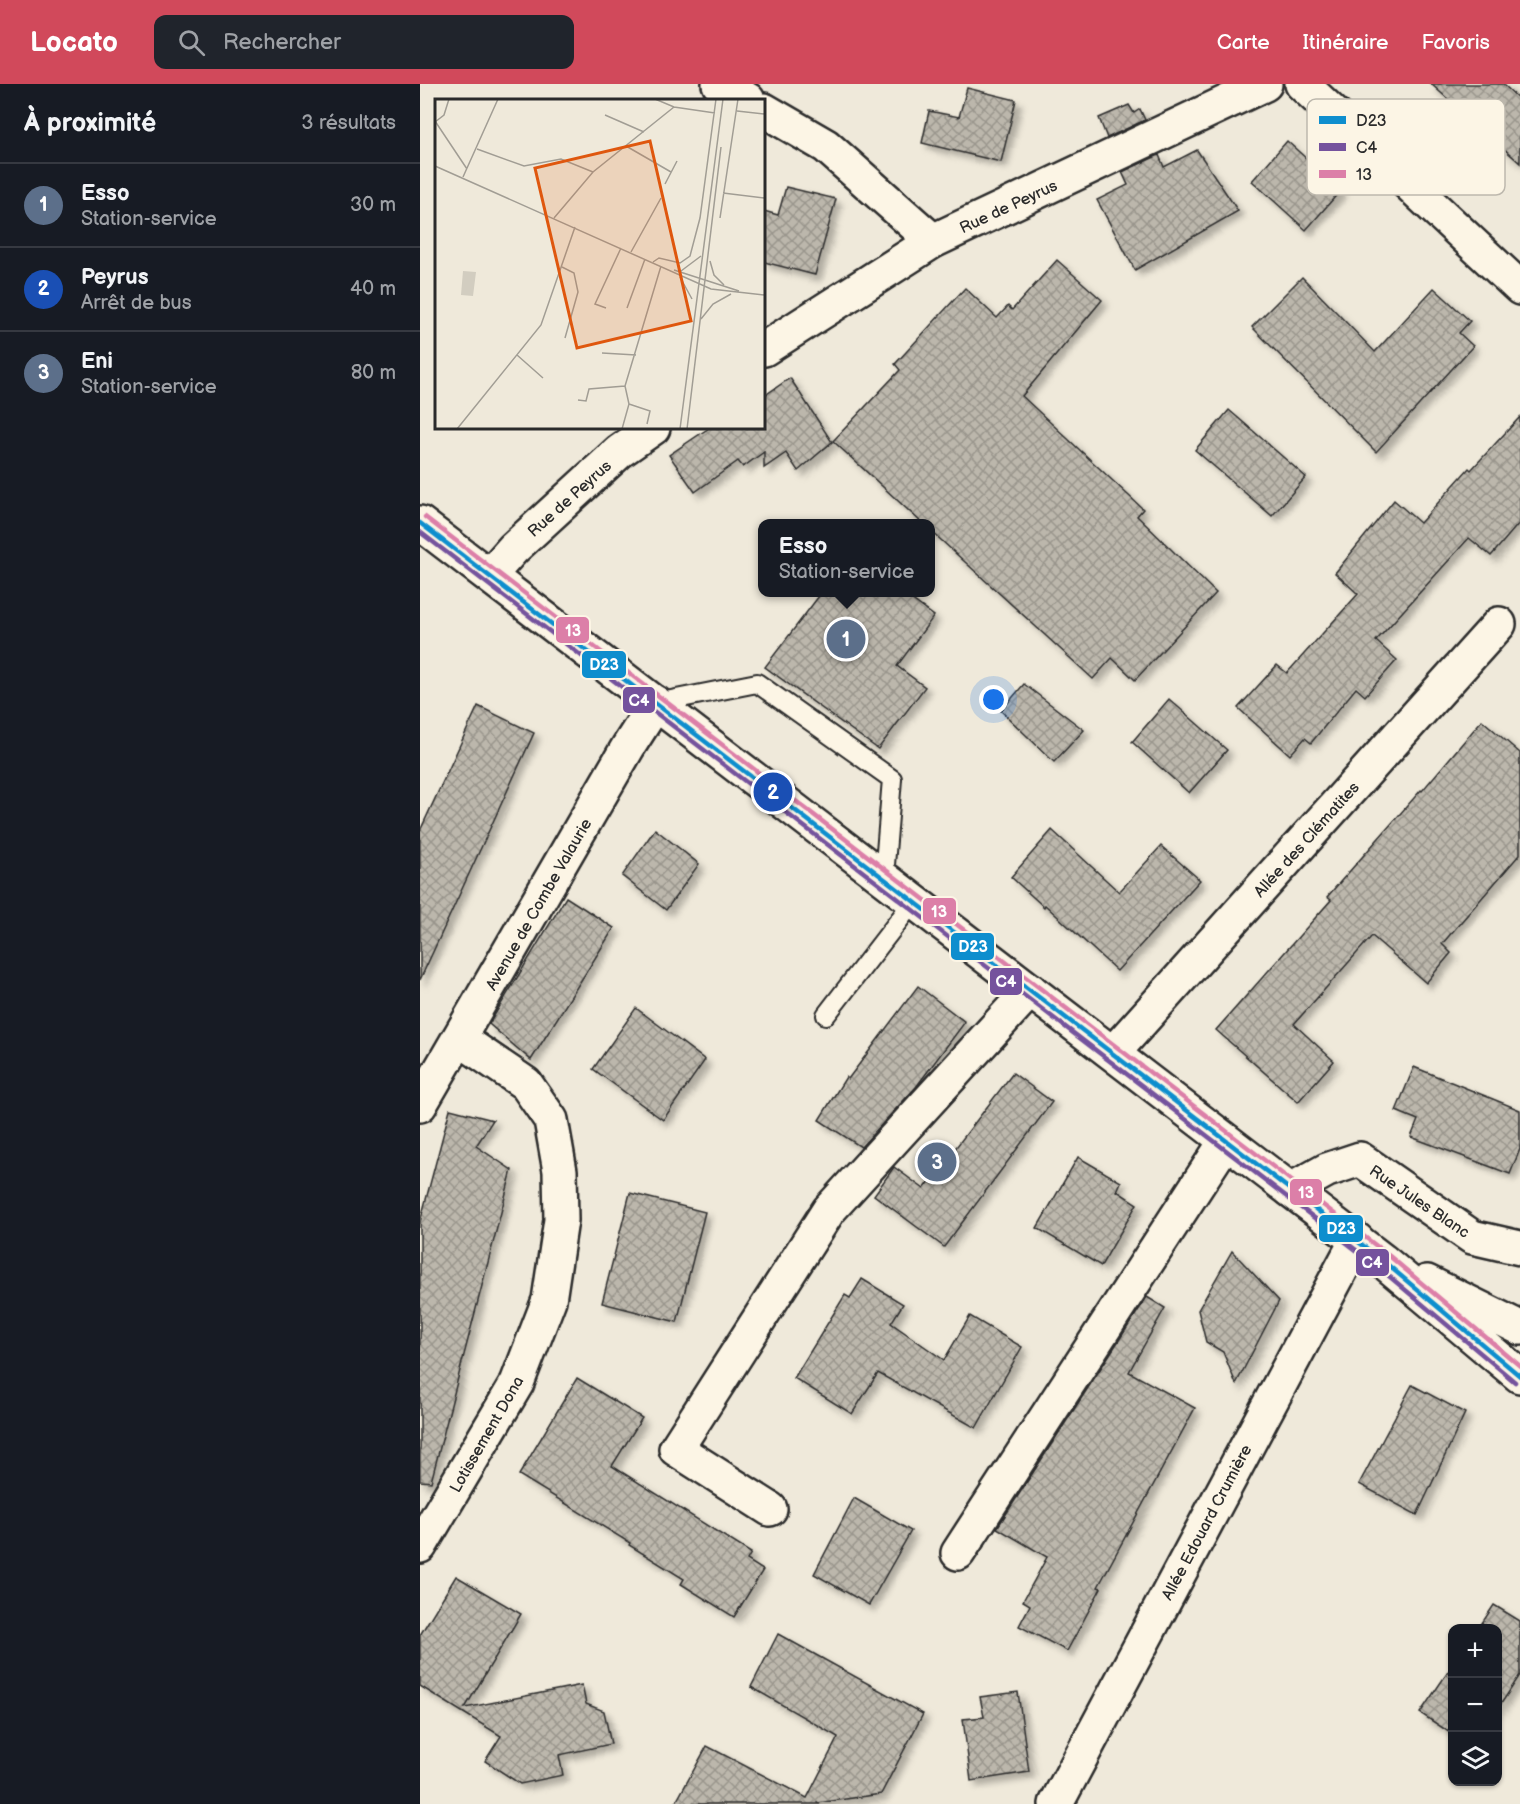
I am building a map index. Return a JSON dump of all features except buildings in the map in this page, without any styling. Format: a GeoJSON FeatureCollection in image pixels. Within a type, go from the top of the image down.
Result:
{"type":"FeatureCollection","features":[{"type":"Feature","properties":{"kind":"street"},"geometry":{"type":"LineString","coordinates":[[719,84],[746,99]]}},
{"type":"Feature","properties":{"kind":"street","name":"Rue de Peyrus"},"geometry":{"type":"LineString","coordinates":[[765,348],[933,242],[1265,84]]}},
{"type":"Feature","properties":{"kind":"street"},"geometry":{"type":"LineString","coordinates":[[1302,84],[1318,99]]}},
{"type":"Feature","properties":{"kind":"street"},"geometry":{"type":"LineString","coordinates":[[765,111],[826,146],[933,242]]}},
{"type":"Feature","properties":{"kind":"street"},"geometry":{"type":"LineString","coordinates":[[1421,195],[1520,288]]}},
{"type":"Feature","properties":{"kind":"street","name":"Rue de Peyrus"},"geometry":{"type":"LineString","coordinates":[[490,575],[513,549],[620,451],[652,429]]}},
{"type":"Feature","properties":{"kind":"street"},"geometry":{"type":"LineString","coordinates":[[420,523],[1357,1240],[1511,1369],[1520,1399]]}},
{"type":"Feature","properties":{"kind":"street","name":"Allée des Clématites"},"geometry":{"type":"LineString","coordinates":[[1113,1053],[1499,624]]}},
{"type":"Feature","properties":{"kind":"street","name":"Avenue de Combe Valaurie"},"geometry":{"type":"LineString","coordinates":[[420,1105],[628,747],[656,703]]}},
{"type":"Feature","properties":{"kind":"street"},"geometry":{"type":"LineString","coordinates":[[770,1509],[676,1449],[829,1210],[1030,990]]}},
{"type":"Feature","properties":{"kind":"street","name":"Lotissement Dona"},"geometry":{"type":"LineString","coordinates":[[420,1546],[517,1383],[549,1300],[561,1220],[560,1171],[551,1120],[526,1084],[460,1039]]}},
{"type":"Feature","properties":{"kind":"street"},"geometry":{"type":"LineString","coordinates":[[958,1553],[1226,1141]]}},
{"type":"Feature","properties":{"kind":"street","name":"Rue Jules Blanc"},"geometry":{"type":"LineString","coordinates":[[1291,1190],[1327,1170],[1360,1160],[1472,1237],[1520,1248]]}},
{"type":"Feature","properties":{"kind":"street","name":"Allée Edouard Crumière"},"geometry":{"type":"LineString","coordinates":[[1056,1804],[1357,1240]]}},
{"type":"Feature","properties":{"kind":"street"},"geometry":{"type":"LineString","coordinates":[[1382,1260],[1519,1327]]}},
{"type":"Feature","properties":{"kind":"lane"},"geometry":{"type":"LineString","coordinates":[[656,703],[757,683],[892,779],[884,877]]}},
{"type":"Feature","properties":{"kind":"lane"},"geometry":{"type":"LineString","coordinates":[[825,1015],[914,900]]}},
{"type":"Feature","properties":{"kind":"transit line","name":"13"},"geometry":{"type":"LineString","coordinates":[[425,517],[1387,1254],[1520,1366]]}},
{"type":"Feature","properties":{"kind":"transit line","name":"D23"},"geometry":{"type":"LineString","coordinates":[[420,523],[1382,1260],[1520,1376]]}},
{"type":"Feature","properties":{"kind":"transit line","name":"C4"},"geometry":{"type":"LineString","coordinates":[[420,532],[1377,1266],[1515,1382]]}},
{"type":"Feature","properties":{"kind":"place","name":"Esso"},"geometry":{"type":"Point","coordinates":[846,639]}},
{"type":"Feature","properties":{"kind":"place","name":"Peyrus"},"geometry":{"type":"Point","coordinates":[773,792]}},
{"type":"Feature","properties":{"kind":"place","name":"Eni"},"geometry":{"type":"Point","coordinates":[937,1162]}}]}
